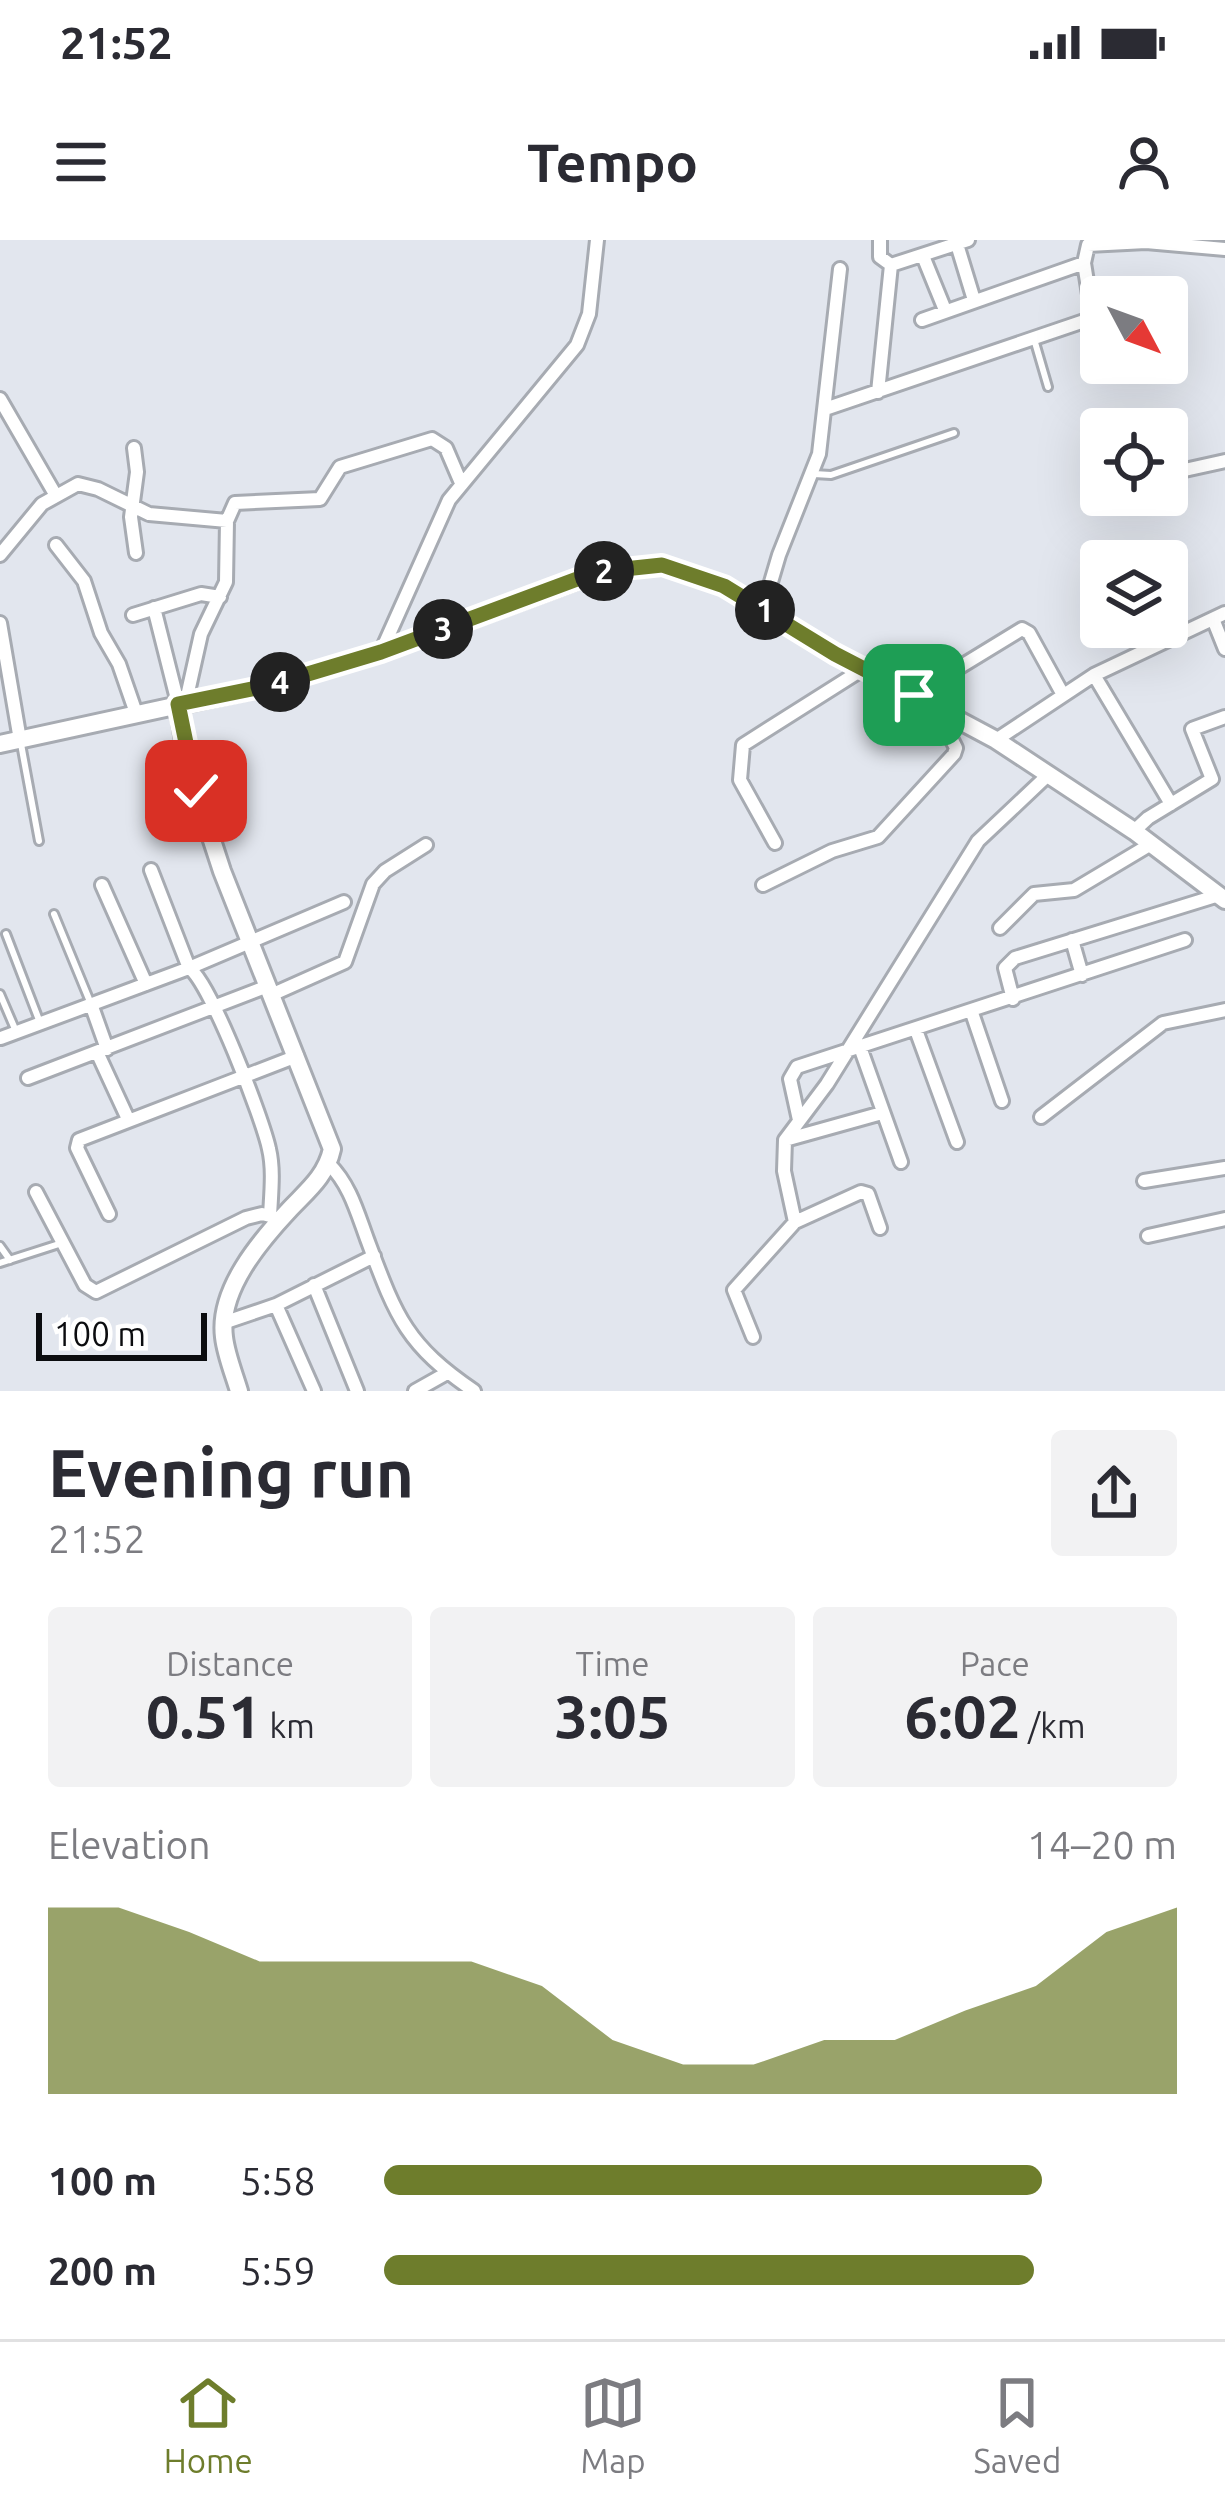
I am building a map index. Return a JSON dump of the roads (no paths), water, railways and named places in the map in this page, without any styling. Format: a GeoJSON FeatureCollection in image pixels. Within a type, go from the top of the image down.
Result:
{"type":"FeatureCollection","features":[{"type":"Feature","properties":{"kind":"street"},"geometry":{"type":"LineString","coordinates":[[381,652],[449,500],[577,346],[589,314],[597,240]]}},
{"type":"Feature","properties":{"kind":"street"},"geometry":{"type":"LineString","coordinates":[[880,240],[880,257],[891,265]]}},
{"type":"Feature","properties":{"kind":"street"},"geometry":{"type":"LineString","coordinates":[[891,265],[960,241],[974,300]]}},
{"type":"Feature","properties":{"kind":"street"},"geometry":{"type":"LineString","coordinates":[[1086,276],[1085,249],[1093,244],[1146,242],[1225,249]]}},
{"type":"Feature","properties":{"kind":"street"},"geometry":{"type":"LineString","coordinates":[[922,256],[946,310]]}},
{"type":"Feature","properties":{"kind":"street"},"geometry":{"type":"LineString","coordinates":[[922,320],[1084,263]]}},
{"type":"Feature","properties":{"kind":"street"},"geometry":{"type":"LineString","coordinates":[[878,392],[891,265]]}},
{"type":"Feature","properties":{"kind":"street"},"geometry":{"type":"LineString","coordinates":[[763,609],[778,555],[813,473],[840,269]]}},
{"type":"Feature","properties":{"kind":"street"},"geometry":{"type":"LineString","coordinates":[[825,409],[1080,322]]}},
{"type":"Feature","properties":{"kind":"street"},"geometry":{"type":"LineString","coordinates":[[0,399],[55,494]]}},
{"type":"Feature","properties":{"kind":"street"},"geometry":{"type":"LineString","coordinates":[[182,702],[197,645],[230,565],[227,521],[232,506],[241,500],[320,499],[340,467],[426,440],[443,443],[461,484]]}},
{"type":"Feature","properties":{"kind":"street"},"geometry":{"type":"LineString","coordinates":[[134,448],[137,472],[131,507],[136,553]]}},
{"type":"Feature","properties":{"kind":"street"},"geometry":{"type":"LineString","coordinates":[[1188,469],[1225,461]]}},
{"type":"Feature","properties":{"kind":"street"},"geometry":{"type":"LineString","coordinates":[[0,555],[33,512],[70,486],[88,486],[149,514],[227,521]]}},
{"type":"Feature","properties":{"kind":"street"},"geometry":{"type":"LineString","coordinates":[[56,545],[84,581],[136,712]]}},
{"type":"Feature","properties":{"kind":"street"},"geometry":{"type":"LineString","coordinates":[[0,744],[271,685],[381,652],[596,572],[662,565],[724,586],[863,669],[996,740],[1134,831],[1222,898]]}},
{"type":"Feature","properties":{"kind":"street"},"geometry":{"type":"LineString","coordinates":[[133,615],[201,594],[220,597]]}},
{"type":"Feature","properties":{"kind":"street"},"geometry":{"type":"LineString","coordinates":[[154,608],[182,702],[198,799],[332,1149],[329,1164],[276,1218],[235,1285],[223,1323],[239,1391]]}},
{"type":"Feature","properties":{"kind":"street"},"geometry":{"type":"LineString","coordinates":[[996,740],[1094,675],[1219,616],[1225,649]]}},
{"type":"Feature","properties":{"kind":"street"},"geometry":{"type":"LineString","coordinates":[[914,695],[1022,629],[1029,633],[1062,693]]}},
{"type":"Feature","properties":{"kind":"street"},"geometry":{"type":"LineString","coordinates":[[1,632],[20,740]]}},
{"type":"Feature","properties":{"kind":"street"},"geometry":{"type":"LineString","coordinates":[[775,843],[740,780],[743,745],[863,669]]}},
{"type":"Feature","properties":{"kind":"street"},"geometry":{"type":"LineString","coordinates":[[1094,675],[1171,804]]}},
{"type":"Feature","properties":{"kind":"street"},"geometry":{"type":"LineString","coordinates":[[763,885],[832,850],[885,832],[954,754],[948,732],[954,717]]}},
{"type":"Feature","properties":{"kind":"street"},"geometry":{"type":"LineString","coordinates":[[1134,831],[1212,779],[1192,729],[1225,717]]}},
{"type":"Feature","properties":{"kind":"street"},"geometry":{"type":"LineString","coordinates":[[795,1222],[784,1171],[785,1140],[826,1084],[978,841],[1049,774]]}},
{"type":"Feature","properties":{"kind":"street"},"geometry":{"type":"LineString","coordinates":[[1000,928],[1034,894],[1075,890],[1151,844]]}},
{"type":"Feature","properties":{"kind":"street"},"geometry":{"type":"LineString","coordinates":[[28,1078],[345,962],[374,884],[426,845]]}},
{"type":"Feature","properties":{"kind":"street"},"geometry":{"type":"LineString","coordinates":[[151,870],[189,968],[198,973],[215,1007],[270,1154],[276,1218]]}},
{"type":"Feature","properties":{"kind":"street"},"geometry":{"type":"LineString","coordinates":[[102,885],[146,984]]}},
{"type":"Feature","properties":{"kind":"street"},"geometry":{"type":"LineString","coordinates":[[1012,999],[1006,977],[1008,962],[1222,898]]}},
{"type":"Feature","properties":{"kind":"street"},"geometry":{"type":"LineString","coordinates":[[1,1038],[189,968],[344,902]]}},
{"type":"Feature","properties":{"kind":"street"},"geometry":{"type":"LineString","coordinates":[[1072,940],[1082,975]]}},
{"type":"Feature","properties":{"kind":"street"},"geometry":{"type":"LineString","coordinates":[[799,1120],[790,1075],[797,1067],[1185,940]]}},
{"type":"Feature","properties":{"kind":"street"},"geometry":{"type":"LineString","coordinates":[[91,1004],[102,1051],[128,1119]]}},
{"type":"Feature","properties":{"kind":"street"},"geometry":{"type":"LineString","coordinates":[[1041,1117],[1147,1034],[1176,1018],[1225,1010]]}},
{"type":"Feature","properties":{"kind":"street"},"geometry":{"type":"LineString","coordinates":[[972,1013],[1002,1101]]}},
{"type":"Feature","properties":{"kind":"street"},"geometry":{"type":"LineString","coordinates":[[916,1030],[957,1142]]}},
{"type":"Feature","properties":{"kind":"street"},"geometry":{"type":"LineString","coordinates":[[860,1047],[901,1162]]}},
{"type":"Feature","properties":{"kind":"street"},"geometry":{"type":"LineString","coordinates":[[110,1214],[77,1143],[297,1056]]}},
{"type":"Feature","properties":{"kind":"street"},"geometry":{"type":"LineString","coordinates":[[785,1140],[882,1113]]}},
{"type":"Feature","properties":{"kind":"street"},"geometry":{"type":"LineString","coordinates":[[329,1164],[349,1189],[407,1333],[423,1354],[474,1391]]}},
{"type":"Feature","properties":{"kind":"street"},"geometry":{"type":"LineString","coordinates":[[1144,1181],[1225,1168]]}},
{"type":"Feature","properties":{"kind":"street"},"geometry":{"type":"LineString","coordinates":[[37,1192],[85,1285],[96,1292],[246,1218],[276,1218]]}},
{"type":"Feature","properties":{"kind":"street"},"geometry":{"type":"LineString","coordinates":[[753,1337],[734,1290],[795,1222],[861,1192],[868,1194],[880,1228]]}},
{"type":"Feature","properties":{"kind":"street"},"geometry":{"type":"LineString","coordinates":[[1148,1236],[1225,1219]]}},
{"type":"Feature","properties":{"kind":"street"},"geometry":{"type":"LineString","coordinates":[[223,1323],[276,1305],[374,1256]]}},
{"type":"Feature","properties":{"kind":"street"},"geometry":{"type":"LineString","coordinates":[[314,1286],[357,1391]]}},
{"type":"Feature","properties":{"kind":"street"},"geometry":{"type":"LineString","coordinates":[[276,1305],[314,1391]]}},
{"type":"Feature","properties":{"kind":"street"},"geometry":{"type":"LineString","coordinates":[[415,1391],[447,1373]]}},
{"type":"Feature","properties":{"kind":"lane"},"geometry":{"type":"LineString","coordinates":[[1034,338],[1048,387]]}},
{"type":"Feature","properties":{"kind":"lane"},"geometry":{"type":"LineString","coordinates":[[813,473],[831,475],[954,433]]}},
{"type":"Feature","properties":{"kind":"lane"},"geometry":{"type":"LineString","coordinates":[[20,740],[39,841]]}},
{"type":"Feature","properties":{"kind":"lane"},"geometry":{"type":"LineString","coordinates":[[54,914],[91,1004]]}},
{"type":"Feature","properties":{"kind":"lane"},"geometry":{"type":"LineString","coordinates":[[6,934],[40,1024]]}},
{"type":"Feature","properties":{"kind":"lane"},"geometry":{"type":"LineString","coordinates":[[0,994],[16,1032]]}},
{"type":"Feature","properties":{"kind":"lane"},"geometry":{"type":"LineString","coordinates":[[0,1263],[63,1243]]}},
{"type":"Feature","properties":{"kind":"lane"},"geometry":{"type":"LineString","coordinates":[[0,1246],[10,1260]]}}]}
